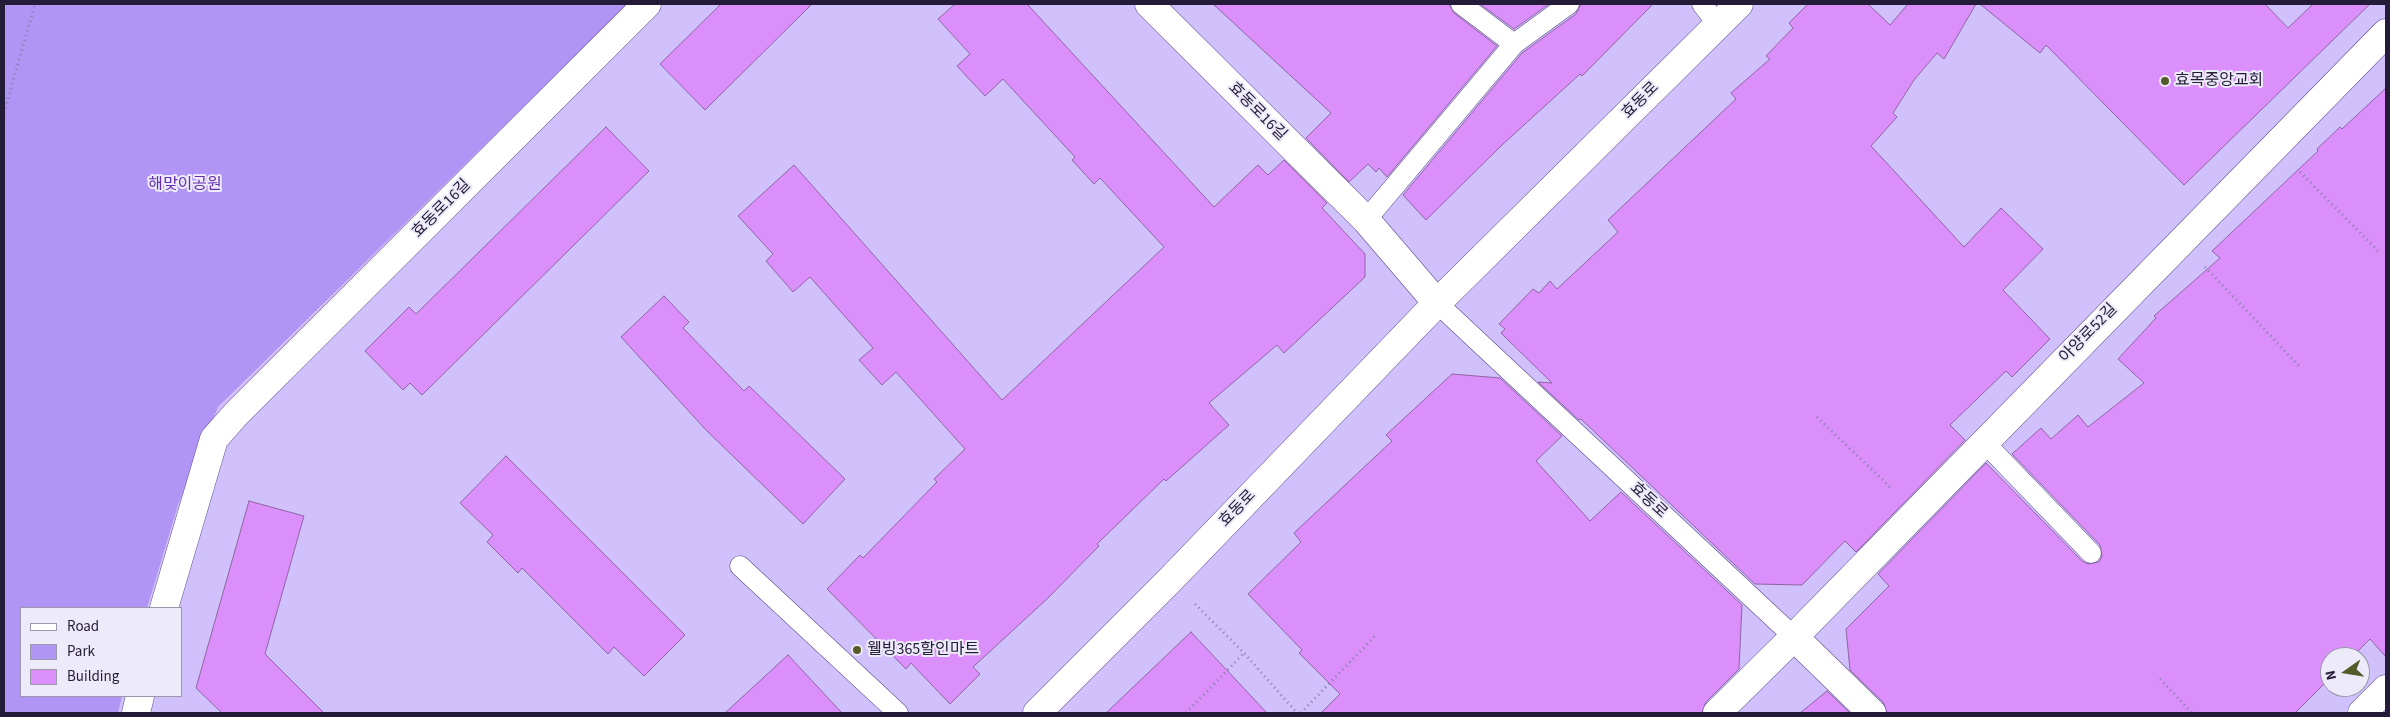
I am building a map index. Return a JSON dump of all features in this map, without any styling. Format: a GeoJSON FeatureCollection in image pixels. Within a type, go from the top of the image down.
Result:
{"type":"FeatureCollection","features":[{"type":"Feature","properties":{"kind":"street","name":"효동로16길"},"geometry":{"type":"LineString","coordinates":[[164,607],[214,439],[236,414],[647,4]]}},
{"type":"Feature","properties":{"kind":"street","name":"효동로16길"},"geometry":{"type":"LineString","coordinates":[[1149,4],[1366,220],[1437,302]]}},
{"type":"Feature","properties":{"kind":"street","name":"효동로"},"geometry":{"type":"LineString","coordinates":[[1037,713],[1170,580],[1437,302],[1739,4]]}},
{"type":"Feature","properties":{"kind":"street","name":"아양로52길"},"geometry":{"type":"LineString","coordinates":[[1717,713],[1794,637],[2386,33]]}},
{"type":"Feature","properties":{"kind":"street"},"geometry":{"type":"LineString","coordinates":[[1794,637],[1872,713]]}},
{"type":"Feature","properties":{"kind":"street"},"geometry":{"type":"LineString","coordinates":[[2362,713],[2386,689]]}},
{"type":"Feature","properties":{"kind":"street"},"geometry":{"type":"LineString","coordinates":[[136,713],[140,697]]}},
{"type":"Feature","properties":{"kind":"lane"},"geometry":{"type":"LineString","coordinates":[[1460,4],[1514,44]]}},
{"type":"Feature","properties":{"kind":"lane"},"geometry":{"type":"LineString","coordinates":[[1366,220],[1514,44],[1569,4]]}},
{"type":"Feature","properties":{"kind":"lane"},"geometry":{"type":"LineString","coordinates":[[1702,4],[1718,25]]}},
{"type":"Feature","properties":{"kind":"lane","name":"효동로"},"geometry":{"type":"LineString","coordinates":[[1437,302],[1794,637]]}},
{"type":"Feature","properties":{"kind":"lane"},"geometry":{"type":"LineString","coordinates":[[1984,442],[2091,553]]}},
{"type":"Feature","properties":{"kind":"lane"},"geometry":{"type":"LineString","coordinates":[[740,566],[898,713]]}},
{"type":"Feature","properties":{"kind":"path"},"geometry":{"type":"LineString","coordinates":[[4,113],[35,4]]}},
{"type":"Feature","properties":{"kind":"path"},"geometry":{"type":"LineString","coordinates":[[2274,146],[2378,251]]}},
{"type":"Feature","properties":{"kind":"path"},"geometry":{"type":"LineString","coordinates":[[2181,242],[2298,366]]}},
{"type":"Feature","properties":{"kind":"path"},"geometry":{"type":"LineString","coordinates":[[1817,417],[1916,512]]}},
{"type":"Feature","properties":{"kind":"path"},"geometry":{"type":"LineString","coordinates":[[1170,580],[1244,653],[1299,713],[1375,636]]}},
{"type":"Feature","properties":{"kind":"path"},"geometry":{"type":"LineString","coordinates":[[1186,713],[1244,653]]}},
{"type":"Feature","properties":{"kind":"path"},"geometry":{"type":"LineString","coordinates":[[2160,679],[2192,713]]}},
{"type":"Feature","properties":{"kind":"green space","name":"해맞이공원"},"geometry":{"type":"Polygon","coordinates":[[[6,4],[628,4],[218,407],[178,505],[147,607],[20,607],[20,697],[122,697],[118,713],[4,713],[4,10],[6,4]]]}},
{"type":"Feature","properties":{"kind":"building"},"geometry":{"type":"Polygon","coordinates":[[[721,4],[812,4],[705,110],[660,64],[721,4]]]}},
{"type":"Feature","properties":{"kind":"building"},"geometry":{"type":"Polygon","coordinates":[[[955,4],[1027,4],[1214,207],[1258,165],[1268,175],[1284,160],[1327,203],[1322,208],[1365,254],[1365,277],[1284,353],[1277,345],[1209,403],[1229,425],[1166,481],[1164,479],[1097,544],[1099,546],[1048,598],[973,667],[980,674],[950,704],[911,663],[906,669],[827,589],[860,555],[863,558],[937,482],[934,479],[965,449],[896,372],[882,385],[859,360],[873,348],[810,277],[793,292],[766,261],[773,254],[738,216],[794,165],[1002,400],[1164,247],[1100,178],[1094,184],[1072,160],[1075,157],[1003,79],[985,96],[957,66],[970,54],[938,19],[955,4]]]}},
{"type":"Feature","properties":{"kind":"building"},"geometry":{"type":"Polygon","coordinates":[[[1213,4],[1449,4],[1454,13],[1497,46],[1387,177],[1379,168],[1376,172],[1368,164],[1349,182],[1306,138],[1331,113],[1213,4]]]}},
{"type":"Feature","properties":{"kind":"building"},"geometry":{"type":"Polygon","coordinates":[[[1480,4],[1549,4],[1514,29],[1480,4]]]}},
{"type":"Feature","properties":{"kind":"building"},"geometry":{"type":"Polygon","coordinates":[[[1581,4],[1653,4],[1582,76],[1580,74],[1502,145],[1426,220],[1403,195],[1522,53],[1576,14],[1581,4]]]}},
{"type":"Feature","properties":{"kind":"building"},"geometry":{"type":"Polygon","coordinates":[[[1808,4],[1868,4],[1890,25],[1908,4],[1976,4],[1944,59],[1937,53],[1914,80],[1893,113],[1897,117],[1871,146],[1964,247],[2001,208],[2043,249],[2003,290],[2050,339],[2012,377],[2006,371],[1950,425],[1965,440],[1856,552],[1845,541],[1802,585],[1755,584],[1581,419],[1579,420],[1538,382],[1552,383],[1501,333],[1505,329],[1499,324],[1533,289],[1539,293],[1550,281],[1557,289],[1618,232],[1608,220],[1736,99],[1731,93],[1770,59],[1766,56],[1793,28],[1789,23],[1808,4]]]}},
{"type":"Feature","properties":{"kind":"building"},"geometry":{"type":"Polygon","coordinates":[[[1980,4],[2265,4],[2288,28],[2313,4],[2370,4],[2184,185],[2046,45],[2040,53],[1980,4]]]}},
{"type":"Feature","properties":{"kind":"building"},"geometry":{"type":"Polygon","coordinates":[[[2386,88],[2386,657],[2370,639],[2362,647],[2320,647],[2320,688],[2295,713],[1887,713],[1883,702],[1850,670],[1846,629],[1889,586],[1878,574],[1986,463],[2082,561],[2088,564],[2099,562],[2102,556],[2100,545],[2012,454],[2041,428],[2051,439],[2078,415],[2088,427],[2144,383],[2118,359],[2156,318],[2154,316],[2220,258],[2212,251],[2318,151],[2317,149],[2340,127],[2342,129],[2386,88]]]}},
{"type":"Feature","properties":{"kind":"building"},"geometry":{"type":"Polygon","coordinates":[[[606,127],[649,171],[422,395],[410,383],[403,390],[365,351],[409,307],[416,314],[606,127]]]}},
{"type":"Feature","properties":{"kind":"building"},"geometry":{"type":"Polygon","coordinates":[[[664,296],[689,322],[683,328],[744,391],[749,386],[845,479],[803,524],[706,430],[621,337],[664,296]]]}},
{"type":"Feature","properties":{"kind":"building"},"geometry":{"type":"Polygon","coordinates":[[[1452,374],[1500,378],[1562,436],[1536,461],[1590,521],[1621,492],[1742,605],[1739,669],[1706,702],[1702,713],[1321,713],[1340,694],[1299,653],[1302,650],[1248,594],[1301,542],[1294,533],[1392,441],[1386,435],[1452,374]]]}},
{"type":"Feature","properties":{"kind":"building"},"geometry":{"type":"Polygon","coordinates":[[[506,456],[685,635],[644,676],[614,647],[608,654],[522,568],[518,573],[487,542],[493,535],[460,503],[506,456]]]}},
{"type":"Feature","properties":{"kind":"building"},"geometry":{"type":"Polygon","coordinates":[[[249,501],[304,516],[265,654],[324,713],[222,713],[196,688],[249,501]]]}},
{"type":"Feature","properties":{"kind":"building"},"geometry":{"type":"Polygon","coordinates":[[[1191,632],[1267,713],[1106,713],[1191,632]]]}},
{"type":"Feature","properties":{"kind":"building"},"geometry":{"type":"Polygon","coordinates":[[[788,655],[842,713],[725,713],[788,655]]]}},
{"type":"Feature","properties":{"kind":"building"},"geometry":{"type":"Polygon","coordinates":[[[1827,691],[1850,713],[1800,713],[1827,691]]]}},
{"type":"Feature","properties":{"kind":"place","name":"효목중앙교회"},"geometry":{"type":"Point","coordinates":[2165,81]}},
{"type":"Feature","properties":{"kind":"place","name":"웰빙365할인마트"},"geometry":{"type":"Point","coordinates":[857,650]}}]}
